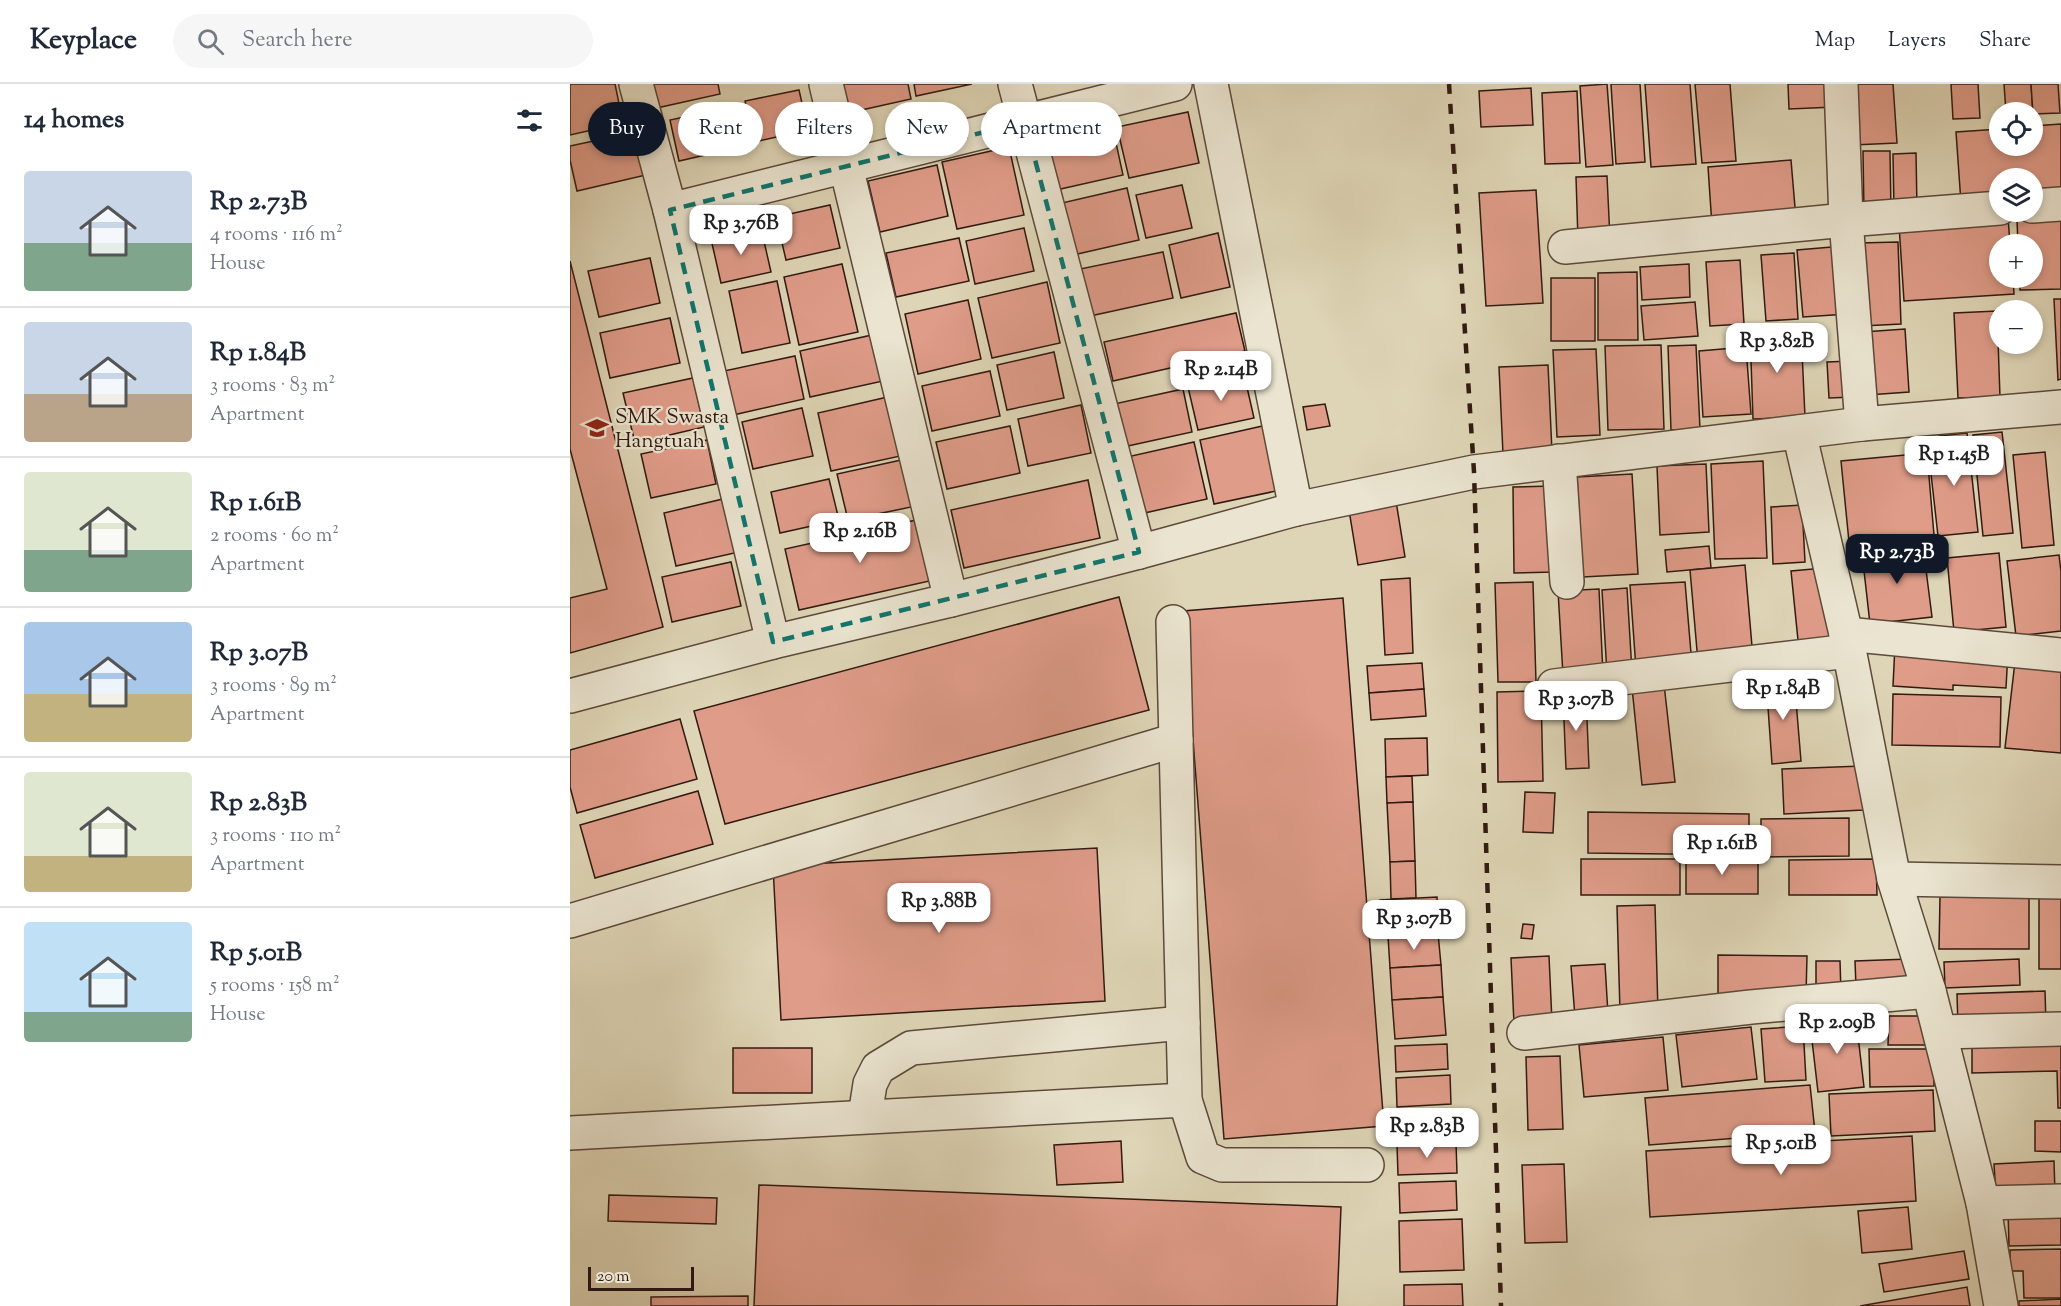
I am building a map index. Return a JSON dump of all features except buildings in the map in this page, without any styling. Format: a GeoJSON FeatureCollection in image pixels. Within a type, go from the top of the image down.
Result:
{"type":"FeatureCollection","features":[{"type":"Feature","properties":{"kind":"street"},"geometry":{"type":"LineString","coordinates":[[636,84],[670,210],[773,642]]}},
{"type":"Feature","properties":{"kind":"street"},"geometry":{"type":"LineString","coordinates":[[826,84],[951,600]]}},
{"type":"Feature","properties":{"kind":"street"},"geometry":{"type":"LineString","coordinates":[[1015,84],[1020,102]]}},
{"type":"Feature","properties":{"kind":"street"},"geometry":{"type":"LineString","coordinates":[[1104,102],[1175,84]]}},
{"type":"Feature","properties":{"kind":"street"},"geometry":{"type":"LineString","coordinates":[[1211,84],[1296,509]]}},
{"type":"Feature","properties":{"kind":"street"},"geometry":{"type":"LineString","coordinates":[[1841,84],[1846,220],[1862,424]]}},
{"type":"Feature","properties":{"kind":"street"},"geometry":{"type":"LineString","coordinates":[[670,210],[981,133]]}},
{"type":"Feature","properties":{"kind":"street"},"geometry":{"type":"LineString","coordinates":[[1034,156],[1139,552]]}},
{"type":"Feature","properties":{"kind":"street"},"geometry":{"type":"LineString","coordinates":[[2043,205],[2061,204]]}},
{"type":"Feature","properties":{"kind":"street"},"geometry":{"type":"LineString","coordinates":[[1565,247],[1989,209]]}},
{"type":"Feature","properties":{"kind":"street"},"geometry":{"type":"LineString","coordinates":[[570,696],[773,642],[1139,552],[1296,509],[1474,472],[1862,424],[2059,410]]}},
{"type":"Feature","properties":{"kind":"street"},"geometry":{"type":"LineString","coordinates":[[1799,432],[1847,643],[1894,879],[1929,991],[1983,1203],[2001,1306]]}},
{"type":"Feature","properties":{"kind":"street"},"geometry":{"type":"LineString","coordinates":[[1559,461],[1567,582]]}},
{"type":"Feature","properties":{"kind":"street"},"geometry":{"type":"LineString","coordinates":[[1173,621],[1185,1100],[1203,1157],[1222,1165],[1367,1165]]}},
{"type":"Feature","properties":{"kind":"street"},"geometry":{"type":"LineString","coordinates":[[1554,686],[1847,643],[2061,655]]}},
{"type":"Feature","properties":{"kind":"street"},"geometry":{"type":"LineString","coordinates":[[570,921],[1176,740]]}},
{"type":"Feature","properties":{"kind":"street"},"geometry":{"type":"LineString","coordinates":[[1894,879],[2061,882]]}},
{"type":"Feature","properties":{"kind":"street"},"geometry":{"type":"LineString","coordinates":[[1524,1033],[1751,1007],[1929,991]]}},
{"type":"Feature","properties":{"kind":"street"},"geometry":{"type":"LineString","coordinates":[[865,1116],[870,1084],[878,1068],[911,1048],[1183,1023]]}},
{"type":"Feature","properties":{"kind":"street"},"geometry":{"type":"LineString","coordinates":[[1940,1032],[2061,1029]]}},
{"type":"Feature","properties":{"kind":"street"},"geometry":{"type":"LineString","coordinates":[[570,1133],[1185,1100]]}},
{"type":"Feature","properties":{"kind":"street"},"geometry":{"type":"LineString","coordinates":[[1983,1203],[2061,1201]]}},
{"type":"Feature","properties":{"kind":"highlighted area"},"geometry":{"type":"Polygon","coordinates":[[[1025,122],[1139,552],[773,642],[670,210],[1025,122]]]}},
{"type":"Feature","properties":{"kind":"railway"},"geometry":{"type":"LineString","coordinates":[[1449,84],[1474,472],[1501,1306]]}},
{"type":"Feature","properties":{"kind":"place","name":"SMK Swasta Hangtuah"},"geometry":{"type":"Point","coordinates":[597,428]}}]}
